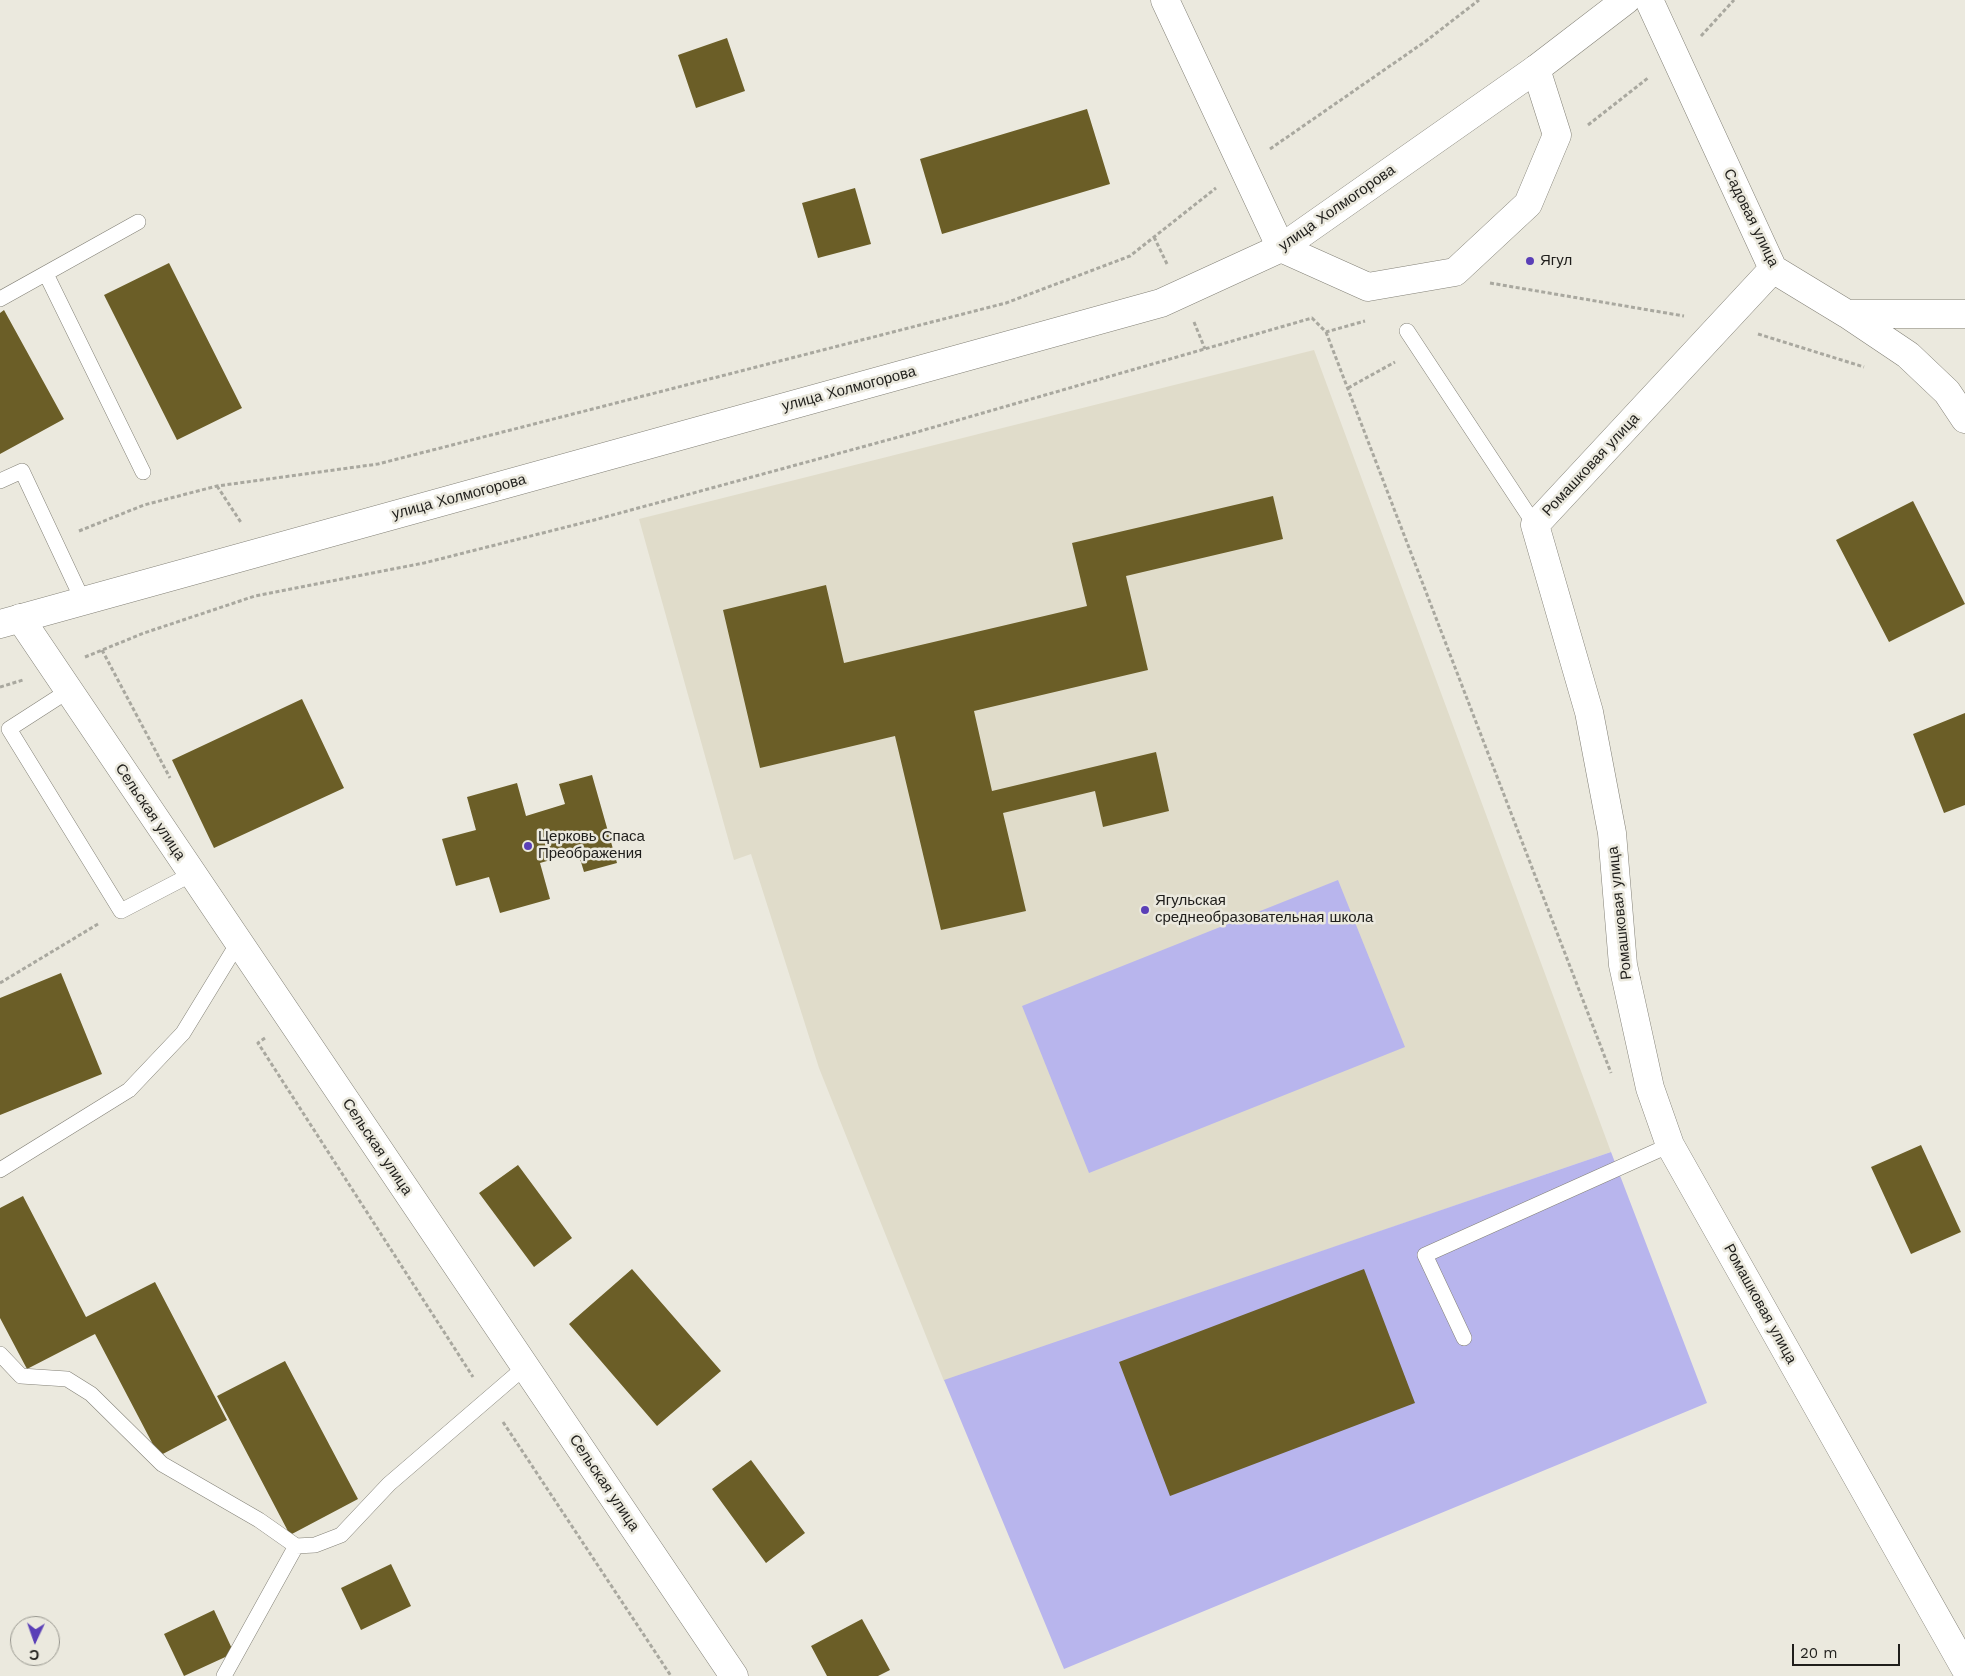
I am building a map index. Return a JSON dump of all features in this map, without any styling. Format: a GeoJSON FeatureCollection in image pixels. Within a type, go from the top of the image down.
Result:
{"type":"FeatureCollection","features":[{"type":"Feature","properties":{"kind":"street"},"geometry":{"type":"LineString","coordinates":[[1165,0],[1280,248],[1368,287],[1455,272],[1528,204],[1557,135],[1536,69]]}},
{"type":"Feature","properties":{"kind":"street","name":"улица Холмогорова"},"geometry":{"type":"LineString","coordinates":[[10,621],[1161,303],[1280,248],[1536,69],[1626,0]]}},
{"type":"Feature","properties":{"kind":"street","name":"Садовая улица"},"geometry":{"type":"LineString","coordinates":[[1649,0],[1773,268],[1908,355],[1947,392],[1965,419]]}},
{"type":"Feature","properties":{"kind":"street","name":"Ромашковая улица"},"geometry":{"type":"LineString","coordinates":[[1773,268],[1535,525],[1589,712],[1612,833],[1623,965],[1650,1088],[1670,1145],[1965,1668]]}},
{"type":"Feature","properties":{"kind":"street"},"geometry":{"type":"LineString","coordinates":[[1847,314],[1965,314]]}},
{"type":"Feature","properties":{"kind":"street","name":"Сельская улица"},"geometry":{"type":"LineString","coordinates":[[10,621],[61,680],[734,1676]]}},
{"type":"Feature","properties":{"kind":"lane"},"geometry":{"type":"LineString","coordinates":[[0,299],[138,222]]}},
{"type":"Feature","properties":{"kind":"lane"},"geometry":{"type":"LineString","coordinates":[[46,274],[143,472]]}},
{"type":"Feature","properties":{"kind":"lane"},"geometry":{"type":"LineString","coordinates":[[1407,331],[1535,525]]}},
{"type":"Feature","properties":{"kind":"lane"},"geometry":{"type":"LineString","coordinates":[[0,481],[22,471],[83,601]]}},
{"type":"Feature","properties":{"kind":"lane"},"geometry":{"type":"LineString","coordinates":[[61,680],[9,729],[121,911],[192,874]]}},
{"type":"Feature","properties":{"kind":"lane"},"geometry":{"type":"LineString","coordinates":[[0,1170],[129,1090],[183,1033],[238,943]]}},
{"type":"Feature","properties":{"kind":"lane"},"geometry":{"type":"LineString","coordinates":[[1464,1338],[1426,1254],[1670,1145]]}},
{"type":"Feature","properties":{"kind":"lane"},"geometry":{"type":"LineString","coordinates":[[0,1354],[21,1376],[68,1379],[91,1394],[162,1464],[259,1520],[296,1546],[315,1545],[341,1535],[389,1484],[525,1367]]}},
{"type":"Feature","properties":{"kind":"lane"},"geometry":{"type":"LineString","coordinates":[[224,1676],[296,1546]]}},
{"type":"Feature","properties":{"kind":"path"},"geometry":{"type":"LineString","coordinates":[[54,540],[144,505],[217,486],[378,464],[724,374],[1006,304],[1130,256],[1243,168],[1426,41],[1479,0]]}},
{"type":"Feature","properties":{"kind":"path"},"geometry":{"type":"LineString","coordinates":[[1582,130],[1646,79],[1678,62],[1734,0]]}},
{"type":"Feature","properties":{"kind":"path"},"geometry":{"type":"LineString","coordinates":[[0,687],[61,680],[144,633],[255,596],[424,563],[598,519],[916,432],[1312,318],[1326,332],[1611,1074]]}},
{"type":"Feature","properties":{"kind":"path"},"geometry":{"type":"LineString","coordinates":[[1326,332],[1372,319]]}},
{"type":"Feature","properties":{"kind":"path"},"geometry":{"type":"LineString","coordinates":[[1348,388],[1419,348]]}},
{"type":"Feature","properties":{"kind":"path"},"geometry":{"type":"LineString","coordinates":[[0,983],[121,911]]}},
{"type":"Feature","properties":{"kind":"shaded area","name":"Ягульская среднеобразовательная школа"},"geometry":{"type":"Polygon","coordinates":[[[1314,350],[1611,1152],[944,1381],[819,1068],[751,854],[734,860],[639,519],[1314,350]]]}},
{"type":"Feature","properties":{"kind":"shaded area"},"geometry":{"type":"Polygon","coordinates":[[[1338,880],[1405,1047],[1089,1173],[1022,1006],[1338,880]]]}},
{"type":"Feature","properties":{"kind":"shaded area"},"geometry":{"type":"Polygon","coordinates":[[[1611,1152],[1707,1403],[1064,1669],[944,1380],[1611,1152]]]}},
{"type":"Feature","properties":{"kind":"building"},"geometry":{"type":"Polygon","coordinates":[[[727,38],[745,91],[696,108],[678,55],[727,38]]]}},
{"type":"Feature","properties":{"kind":"building"},"geometry":{"type":"Polygon","coordinates":[[[1087,109],[1110,184],[942,234],[920,159],[1087,109]]]}},
{"type":"Feature","properties":{"kind":"building"},"geometry":{"type":"Polygon","coordinates":[[[855,188],[871,244],[818,258],[802,203],[855,188]]]}},
{"type":"Feature","properties":{"kind":"building"},"geometry":{"type":"Polygon","coordinates":[[[169,263],[242,408],[177,440],[104,295],[169,263]]]}},
{"type":"Feature","properties":{"kind":"building"},"geometry":{"type":"Polygon","coordinates":[[[4,310],[64,419],[0,454],[0,313],[4,310]]]}},
{"type":"Feature","properties":{"kind":"building"},"geometry":{"type":"Polygon","coordinates":[[[1273,496],[1283,539],[1126,576],[1148,670],[974,711],[992,791],[1156,752],[1169,811],[1103,827],[1095,791],[1003,813],[1026,911],[941,930],[895,736],[760,768],[723,610],[826,585],[844,663],[1087,606],[1072,543],[1273,496]]]}},
{"type":"Feature","properties":{"kind":"building"},"geometry":{"type":"Polygon","coordinates":[[[1913,501],[1965,604],[1889,642],[1836,540],[1913,501]]]}},
{"type":"Feature","properties":{"kind":"building"},"geometry":{"type":"Polygon","coordinates":[[[302,699],[344,788],[214,848],[172,760],[302,699]]]}},
{"type":"Feature","properties":{"kind":"building"},"geometry":{"type":"Polygon","coordinates":[[[1965,713],[1965,805],[1944,813],[1913,734],[1965,713]]]}},
{"type":"Feature","properties":{"kind":"building","name":"Церковь Спаса Преображения"},"geometry":{"type":"Polygon","coordinates":[[[592,775],[617,863],[584,872],[578,852],[540,863],[550,899],[500,913],[489,877],[456,886],[442,839],[476,830],[467,797],[517,783],[526,816],[565,804],[559,784],[592,775]]]}},
{"type":"Feature","properties":{"kind":"building"},"geometry":{"type":"Polygon","coordinates":[[[61,973],[102,1074],[0,1115],[0,998],[61,973]]]}},
{"type":"Feature","properties":{"kind":"building"},"geometry":{"type":"Polygon","coordinates":[[[1921,1145],[1961,1232],[1911,1254],[1871,1167],[1921,1145]]]}},
{"type":"Feature","properties":{"kind":"building"},"geometry":{"type":"Polygon","coordinates":[[[518,1165],[572,1238],[534,1267],[479,1193],[518,1165]]]}},
{"type":"Feature","properties":{"kind":"building"},"geometry":{"type":"Polygon","coordinates":[[[23,1196],[86,1317],[155,1282],[227,1420],[159,1456],[95,1334],[27,1369],[0,1318],[0,1208],[23,1196]]]}},
{"type":"Feature","properties":{"kind":"building"},"geometry":{"type":"Polygon","coordinates":[[[632,1269],[721,1371],[657,1426],[569,1324],[632,1269]]]}},
{"type":"Feature","properties":{"kind":"building"},"geometry":{"type":"Polygon","coordinates":[[[1364,1269],[1415,1403],[1170,1496],[1119,1362],[1364,1269]]]}},
{"type":"Feature","properties":{"kind":"building"},"geometry":{"type":"Polygon","coordinates":[[[285,1361],[358,1499],[290,1535],[217,1396],[285,1361]]]}},
{"type":"Feature","properties":{"kind":"building"},"geometry":{"type":"Polygon","coordinates":[[[751,1460],[805,1533],[766,1563],[712,1489],[751,1460]]]}},
{"type":"Feature","properties":{"kind":"building"},"geometry":{"type":"Polygon","coordinates":[[[391,1564],[411,1606],[361,1630],[341,1588],[391,1564]]]}},
{"type":"Feature","properties":{"kind":"building"},"geometry":{"type":"Polygon","coordinates":[[[214,1610],[234,1653],[184,1676],[164,1634],[214,1610]]]}},
{"type":"Feature","properties":{"kind":"building"},"geometry":{"type":"Polygon","coordinates":[[[862,1619],[890,1670],[878,1676],[827,1676],[811,1646],[862,1619]]]}},
{"type":"Feature","properties":{"kind":"place","name":"Ягул"},"geometry":{"type":"Point","coordinates":[1530,261]}},
{"type":"Feature","properties":{"kind":"place","name":"Церковь Спаса Преображения"},"geometry":{"type":"Point","coordinates":[528,846]}},
{"type":"Feature","properties":{"kind":"place","name":"Ягульская среднеобразовательная школа"},"geometry":{"type":"Point","coordinates":[1145,910]}}]}
